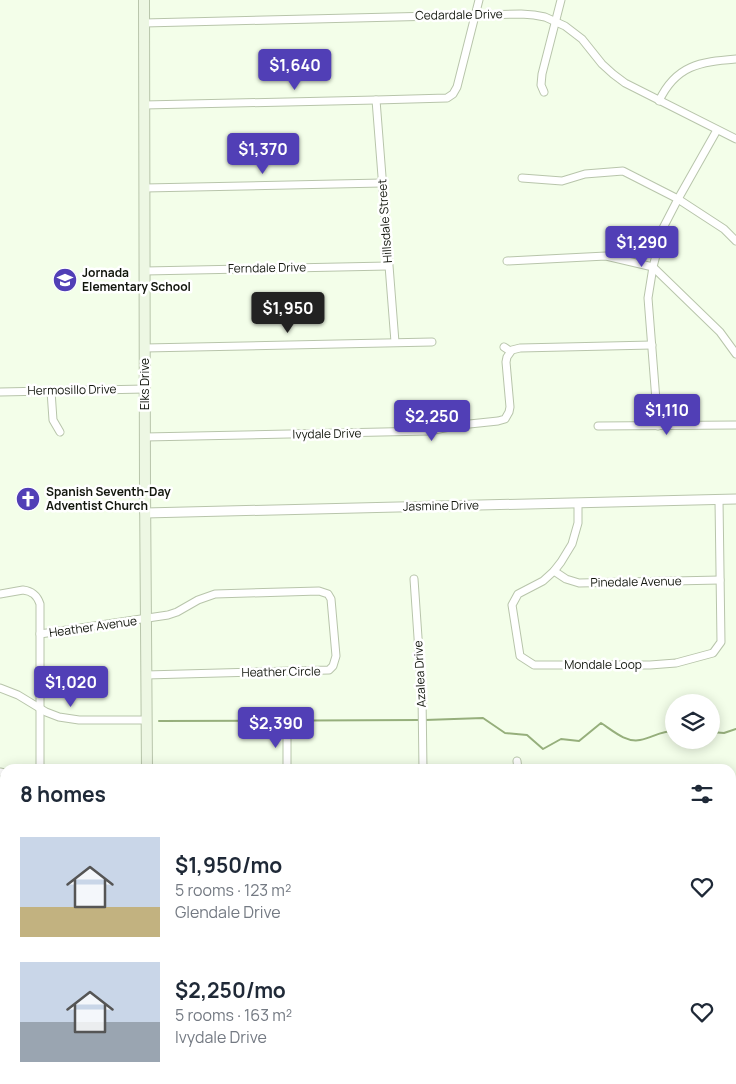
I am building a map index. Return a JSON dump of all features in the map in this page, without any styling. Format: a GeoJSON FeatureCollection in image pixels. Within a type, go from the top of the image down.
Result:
{"type":"FeatureCollection","features":[{"type":"Feature","properties":{"kind":"main road","name":"Elks Drive"},"geometry":{"type":"LineString","coordinates":[[144,0],[147,764]]}},
{"type":"Feature","properties":{"kind":"street"},"geometry":{"type":"LineString","coordinates":[[144,105],[376,100],[451,96],[457,87],[479,0]]}},
{"type":"Feature","properties":{"kind":"street"},"geometry":{"type":"LineString","coordinates":[[544,92],[541,85],[542,74],[561,0]]}},
{"type":"Feature","properties":{"kind":"street","name":"Cedardale Drive"},"geometry":{"type":"LineString","coordinates":[[144,23],[528,14],[540,16],[555,21],[571,30],[582,39],[602,64],[631,87],[736,139]]}},
{"type":"Feature","properties":{"kind":"street"},"geometry":{"type":"LineString","coordinates":[[659,101],[669,83],[688,69],[709,62],[736,59]]}},
{"type":"Feature","properties":{"kind":"street","name":"Hillsdale Street"},"geometry":{"type":"LineString","coordinates":[[376,100],[395,342]]}},
{"type":"Feature","properties":{"kind":"street"},"geometry":{"type":"LineString","coordinates":[[658,426],[648,298],[653,267],[663,228],[717,130]]}},
{"type":"Feature","properties":{"kind":"street"},"geometry":{"type":"LineString","coordinates":[[522,178],[562,181],[585,174],[624,171],[678,198],[724,229],[736,241]]}},
{"type":"Feature","properties":{"kind":"street"},"geometry":{"type":"LineString","coordinates":[[145,188],[382,183]]}},
{"type":"Feature","properties":{"kind":"street"},"geometry":{"type":"LineString","coordinates":[[507,261],[606,256],[653,267],[720,332],[736,354]]}},
{"type":"Feature","properties":{"kind":"street","name":"Ferndale Drive"},"geometry":{"type":"LineString","coordinates":[[145,271],[388,266]]}},
{"type":"Feature","properties":{"kind":"street"},"geometry":{"type":"LineString","coordinates":[[145,348],[432,342]]}},
{"type":"Feature","properties":{"kind":"street","name":"Ivydale Drive"},"geometry":{"type":"LineString","coordinates":[[145,437],[428,432],[460,424],[498,422],[509,419],[507,349],[652,346]]}},
{"type":"Feature","properties":{"kind":"street","name":"Hermosillo Drive"},"geometry":{"type":"LineString","coordinates":[[0,392],[145,388]]}},
{"type":"Feature","properties":{"kind":"street"},"geometry":{"type":"LineString","coordinates":[[52,391],[53,420],[60,432]]}},
{"type":"Feature","properties":{"kind":"street"},"geometry":{"type":"LineString","coordinates":[[598,426],[736,425]]}},
{"type":"Feature","properties":{"kind":"street","name":"Mondale Loop"},"geometry":{"type":"LineString","coordinates":[[578,503],[578,523],[572,544],[561,562],[542,581],[518,594],[512,606],[520,656],[534,665],[650,665],[676,663],[713,653],[721,642],[719,500]]}},
{"type":"Feature","properties":{"kind":"street","name":"Jasmine Drive"},"geometry":{"type":"LineString","coordinates":[[145,513],[736,500]]}},
{"type":"Feature","properties":{"kind":"street","name":"Pinedale Avenue"},"geometry":{"type":"LineString","coordinates":[[554,571],[566,579],[578,583],[720,580]]}},
{"type":"Feature","properties":{"kind":"street","name":"Azalea Drive"},"geometry":{"type":"LineString","coordinates":[[414,579],[422,701],[423,764]]}},
{"type":"Feature","properties":{"kind":"street"},"geometry":{"type":"LineString","coordinates":[[0,594],[23,590],[34,594],[40,604],[40,764]]}},
{"type":"Feature","properties":{"kind":"street","name":"Heather Circle"},"geometry":{"type":"LineString","coordinates":[[146,618],[173,614],[198,600],[215,594],[322,591],[328,594],[331,599],[336,656],[333,666],[326,671],[146,675]]}},
{"type":"Feature","properties":{"kind":"street","name":"Heather Avenue"},"geometry":{"type":"LineString","coordinates":[[40,634],[146,618]]}},
{"type":"Feature","properties":{"kind":"street"},"geometry":{"type":"LineString","coordinates":[[0,688],[18,695],[52,715],[73,720],[147,720]]}},
{"type":"Feature","properties":{"kind":"street"},"geometry":{"type":"LineString","coordinates":[[287,729],[287,764]]}},
{"type":"Feature","properties":{"kind":"waterway"},"geometry":{"type":"LineString","coordinates":[[425,720],[483,718],[505,733],[527,735],[543,749],[561,739],[579,741],[601,723],[630,740],[645,739],[665,732]]}},
{"type":"Feature","properties":{"kind":"waterway"},"geometry":{"type":"LineString","coordinates":[[159,721],[420,720]]}},
{"type":"Feature","properties":{"kind":"waterway"},"geometry":{"type":"LineString","coordinates":[[720,733],[736,729]]}},
{"type":"Feature","properties":{"kind":"place","name":"Jornada Elementary School"},"geometry":{"type":"Point","coordinates":[65,280]}},
{"type":"Feature","properties":{"kind":"place","name":"Spanish Seventh-Day Adventist Church"},"geometry":{"type":"Point","coordinates":[28,499]}}]}
